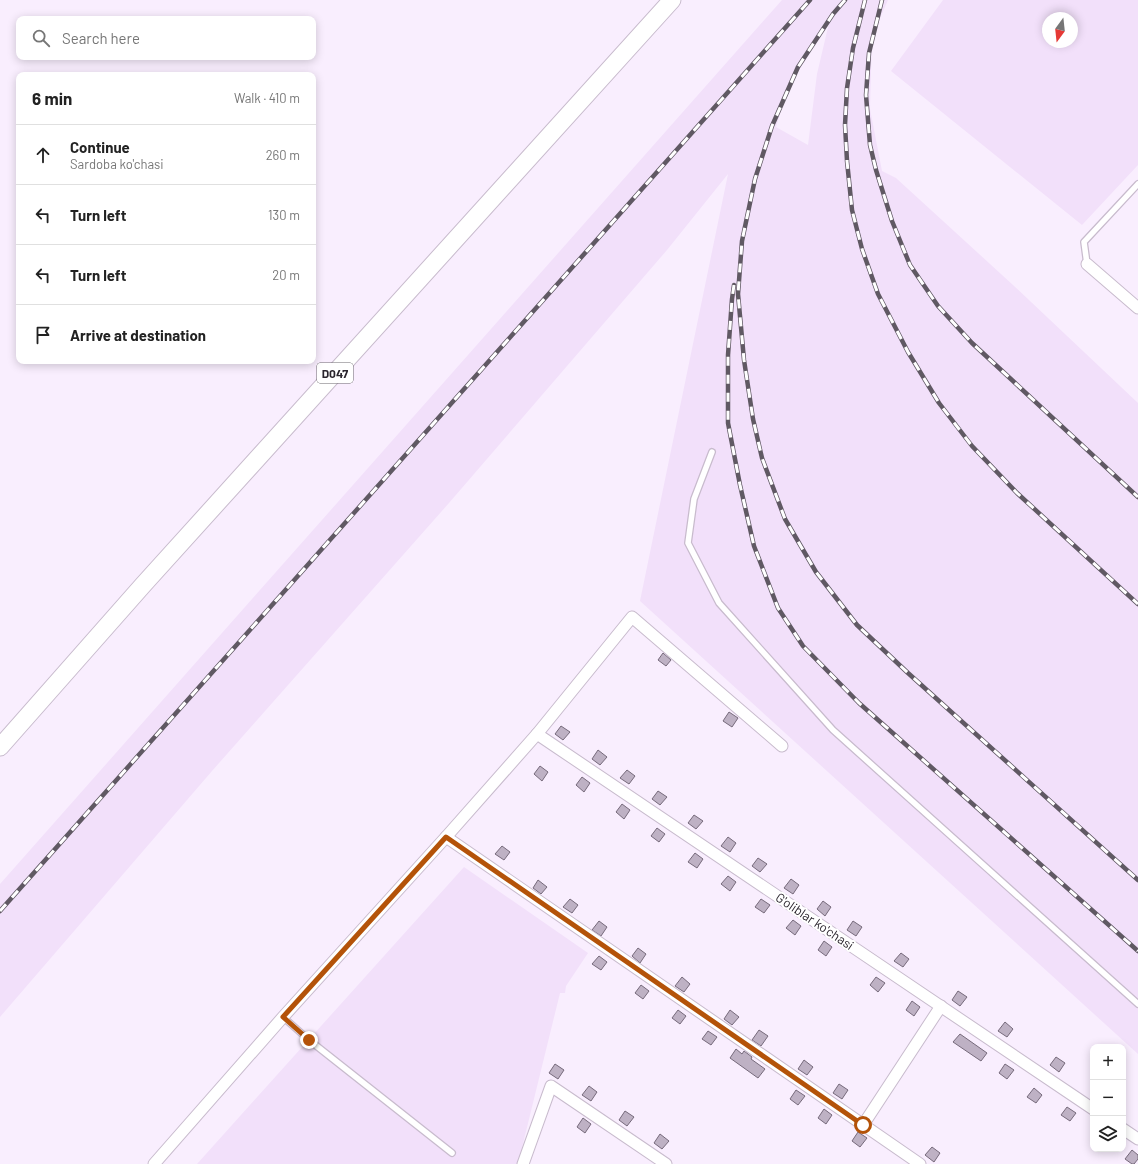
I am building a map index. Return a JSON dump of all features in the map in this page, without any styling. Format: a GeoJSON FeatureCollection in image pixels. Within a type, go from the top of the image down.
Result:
{"type":"FeatureCollection","features":[{"type":"Feature","properties":{"kind":"main road","name":"D047"},"geometry":{"type":"LineString","coordinates":[[0,747],[148,579],[672,0]]}},
{"type":"Feature","properties":{"kind":"street"},"geometry":{"type":"LineString","coordinates":[[1087,264],[1138,308]]}},
{"type":"Feature","properties":{"kind":"street"},"geometry":{"type":"LineString","coordinates":[[154,1164],[283,1017],[537,734],[632,617],[782,746]]}},
{"type":"Feature","properties":{"kind":"street","name":"G'oliblar ko'chasi"},"geometry":{"type":"LineString","coordinates":[[537,734],[1090,1107]]}},
{"type":"Feature","properties":{"kind":"street"},"geometry":{"type":"LineString","coordinates":[[446,837],[920,1164]]}},
{"type":"Feature","properties":{"kind":"street"},"geometry":{"type":"LineString","coordinates":[[863,1125],[941,1006]]}},
{"type":"Feature","properties":{"kind":"street"},"geometry":{"type":"LineString","coordinates":[[523,1164],[551,1086],[666,1164]]}},
{"type":"Feature","properties":{"kind":"street"},"geometry":{"type":"LineString","coordinates":[[1126,1131],[1138,1139]]}},
{"type":"Feature","properties":{"kind":"lane"},"geometry":{"type":"LineString","coordinates":[[1087,264],[1084,242],[1138,184]]}},
{"type":"Feature","properties":{"kind":"lane"},"geometry":{"type":"LineString","coordinates":[[712,452],[694,499],[688,543],[719,604],[834,730],[1138,1004]]}},
{"type":"Feature","properties":{"kind":"lane"},"geometry":{"type":"LineString","coordinates":[[283,1017],[309,1040],[452,1153]]}},
{"type":"Feature","properties":{"kind":"shaded area"},"geometry":{"type":"Polygon","coordinates":[[[782,0],[888,0],[872,36],[870,109],[882,171],[896,178],[1013,285],[1138,403],[1138,1054],[640,601],[728,174],[667,250],[449,503],[212,771],[0,1017],[0,884],[782,0]],[[829,23],[789,85],[776,127],[808,145],[817,74],[829,23]]]}},
{"type":"Feature","properties":{"kind":"shaded area"},"geometry":{"type":"Polygon","coordinates":[[[943,0],[1138,0],[1138,165],[1082,225],[891,71],[943,0]]]}},
{"type":"Feature","properties":{"kind":"shaded area"},"geometry":{"type":"Polygon","coordinates":[[[464,867],[588,953],[566,986],[565,993],[560,993],[518,1164],[197,1164],[464,867]]]}},
{"type":"Feature","properties":{"kind":"building"},"geometry":{"type":"Polygon","coordinates":[[[663,653],[671,660],[666,666],[658,660],[663,653]]]}},
{"type":"Feature","properties":{"kind":"building"},"geometry":{"type":"Polygon","coordinates":[[[729,712],[738,718],[732,727],[723,721],[729,712]]]}},
{"type":"Feature","properties":{"kind":"building"},"geometry":{"type":"Polygon","coordinates":[[[561,726],[570,732],[563,740],[555,734],[561,726]]]}},
{"type":"Feature","properties":{"kind":"building"},"geometry":{"type":"Polygon","coordinates":[[[598,750],[607,757],[600,765],[592,759],[598,750]]]}},
{"type":"Feature","properties":{"kind":"building"},"geometry":{"type":"Polygon","coordinates":[[[540,766],[548,772],[542,781],[534,774],[540,766]]]}},
{"type":"Feature","properties":{"kind":"building"},"geometry":{"type":"Polygon","coordinates":[[[627,770],[635,776],[629,784],[620,778],[627,770]]]}},
{"type":"Feature","properties":{"kind":"building"},"geometry":{"type":"Polygon","coordinates":[[[582,777],[590,783],[584,792],[576,785],[582,777]]]}},
{"type":"Feature","properties":{"kind":"building"},"geometry":{"type":"Polygon","coordinates":[[[658,791],[667,797],[660,805],[652,799],[658,791]]]}},
{"type":"Feature","properties":{"kind":"building"},"geometry":{"type":"Polygon","coordinates":[[[622,804],[630,810],[624,819],[616,812],[622,804]]]}},
{"type":"Feature","properties":{"kind":"building"},"geometry":{"type":"Polygon","coordinates":[[[694,815],[703,821],[696,829],[688,823],[694,815]]]}},
{"type":"Feature","properties":{"kind":"building"},"geometry":{"type":"Polygon","coordinates":[[[657,828],[665,834],[659,842],[651,836],[657,828]]]}},
{"type":"Feature","properties":{"kind":"building"},"geometry":{"type":"Polygon","coordinates":[[[728,837],[736,843],[730,852],[721,846],[728,837]]]}},
{"type":"Feature","properties":{"kind":"building"},"geometry":{"type":"Polygon","coordinates":[[[502,846],[510,852],[504,860],[495,854],[502,846]]]}},
{"type":"Feature","properties":{"kind":"building"},"geometry":{"type":"Polygon","coordinates":[[[695,853],[703,859],[697,868],[688,862],[695,853]]]}},
{"type":"Feature","properties":{"kind":"building"},"geometry":{"type":"Polygon","coordinates":[[[758,858],[767,864],[760,872],[752,866],[758,858]]]}},
{"type":"Feature","properties":{"kind":"building"},"geometry":{"type":"Polygon","coordinates":[[[728,876],[736,882],[730,891],[721,884],[728,876]]]}},
{"type":"Feature","properties":{"kind":"building"},"geometry":{"type":"Polygon","coordinates":[[[791,879],[799,885],[793,894],[784,888],[791,879]]]}},
{"type":"Feature","properties":{"kind":"building"},"geometry":{"type":"Polygon","coordinates":[[[538,880],[547,887],[541,894],[533,888],[538,880]]]}},
{"type":"Feature","properties":{"kind":"building"},"geometry":{"type":"Polygon","coordinates":[[[570,899],[578,905],[572,913],[563,907],[570,899]]]}},
{"type":"Feature","properties":{"kind":"building"},"geometry":{"type":"Polygon","coordinates":[[[761,899],[770,905],[764,913],[755,907],[761,899]]]}},
{"type":"Feature","properties":{"kind":"building"},"geometry":{"type":"Polygon","coordinates":[[[823,901],[831,907],[825,916],[817,909],[823,901]]]}},
{"type":"Feature","properties":{"kind":"building"},"geometry":{"type":"Polygon","coordinates":[[[793,920],[801,926],[795,935],[786,928],[793,920]]]}},
{"type":"Feature","properties":{"kind":"building"},"geometry":{"type":"Polygon","coordinates":[[[599,921],[607,927],[601,936],[592,930],[599,921]]]}},
{"type":"Feature","properties":{"kind":"building"},"geometry":{"type":"Polygon","coordinates":[[[853,921],[862,927],[856,936],[847,930],[853,921]]]}},
{"type":"Feature","properties":{"kind":"building"},"geometry":{"type":"Polygon","coordinates":[[[824,941],[832,947],[826,956],[818,950],[824,941]]]}},
{"type":"Feature","properties":{"kind":"building"},"geometry":{"type":"Polygon","coordinates":[[[638,948],[646,954],[640,963],[632,956],[638,948]]]}},
{"type":"Feature","properties":{"kind":"building"},"geometry":{"type":"Polygon","coordinates":[[[901,953],[909,959],[903,967],[894,961],[901,953]]]}},
{"type":"Feature","properties":{"kind":"building"},"geometry":{"type":"Polygon","coordinates":[[[599,956],[607,962],[601,970],[592,964],[599,956]]]}},
{"type":"Feature","properties":{"kind":"building"},"geometry":{"type":"Polygon","coordinates":[[[682,977],[690,984],[684,992],[675,986],[682,977]]]}},
{"type":"Feature","properties":{"kind":"building"},"geometry":{"type":"Polygon","coordinates":[[[876,977],[885,983],[878,992],[870,985],[876,977]]]}},
{"type":"Feature","properties":{"kind":"building"},"geometry":{"type":"Polygon","coordinates":[[[641,985],[649,991],[643,999],[635,993],[641,985]]]}},
{"type":"Feature","properties":{"kind":"building"},"geometry":{"type":"Polygon","coordinates":[[[958,991],[967,997],[960,1006],[952,1000],[958,991]]]}},
{"type":"Feature","properties":{"kind":"building"},"geometry":{"type":"Polygon","coordinates":[[[912,1001],[920,1007],[914,1016],[906,1010],[912,1001]]]}},
{"type":"Feature","properties":{"kind":"building"},"geometry":{"type":"Polygon","coordinates":[[[678,1010],[686,1016],[680,1024],[672,1018],[678,1010]]]}},
{"type":"Feature","properties":{"kind":"building"},"geometry":{"type":"Polygon","coordinates":[[[730,1010],[739,1017],[732,1025],[724,1019],[730,1010]]]}},
{"type":"Feature","properties":{"kind":"building"},"geometry":{"type":"Polygon","coordinates":[[[1005,1022],[1013,1029],[1007,1037],[998,1031],[1005,1022]]]}},
{"type":"Feature","properties":{"kind":"building"},"geometry":{"type":"Polygon","coordinates":[[[759,1030],[768,1036],[761,1046],[752,1040],[759,1030]]]}},
{"type":"Feature","properties":{"kind":"building"},"geometry":{"type":"Polygon","coordinates":[[[708,1031],[717,1037],[711,1045],[702,1039],[708,1031]]]}},
{"type":"Feature","properties":{"kind":"building"},"geometry":{"type":"Polygon","coordinates":[[[960,1034],[987,1053],[981,1061],[953,1042],[960,1034]]]}},
{"type":"Feature","properties":{"kind":"building"},"geometry":{"type":"Polygon","coordinates":[[[736,1049],[742,1054],[744,1051],[752,1057],[751,1059],[765,1069],[758,1078],[730,1058],[736,1049]]]}},
{"type":"Feature","properties":{"kind":"building"},"geometry":{"type":"Polygon","coordinates":[[[1056,1057],[1065,1063],[1059,1072],[1050,1065],[1056,1057]]]}},
{"type":"Feature","properties":{"kind":"building"},"geometry":{"type":"Polygon","coordinates":[[[804,1060],[813,1067],[807,1075],[798,1069],[804,1060]]]}},
{"type":"Feature","properties":{"kind":"building"},"geometry":{"type":"Polygon","coordinates":[[[555,1064],[564,1070],[558,1079],[549,1073],[555,1064]]]}},
{"type":"Feature","properties":{"kind":"building"},"geometry":{"type":"Polygon","coordinates":[[[1005,1064],[1014,1070],[1007,1079],[999,1073],[1005,1064]]]}},
{"type":"Feature","properties":{"kind":"building"},"geometry":{"type":"Polygon","coordinates":[[[839,1084],[848,1090],[842,1099],[833,1093],[839,1084]]]}},
{"type":"Feature","properties":{"kind":"building"},"geometry":{"type":"Polygon","coordinates":[[[589,1086],[597,1092],[591,1101],[582,1095],[589,1086]]]}},
{"type":"Feature","properties":{"kind":"building"},"geometry":{"type":"Polygon","coordinates":[[[1034,1088],[1042,1095],[1036,1103],[1027,1097],[1034,1088]]]}},
{"type":"Feature","properties":{"kind":"building"},"geometry":{"type":"Polygon","coordinates":[[[796,1090],[805,1096],[798,1105],[790,1099],[796,1090]]]}},
{"type":"Feature","properties":{"kind":"building"},"geometry":{"type":"Polygon","coordinates":[[[1067,1107],[1076,1113],[1070,1121],[1061,1115],[1067,1107]]]}},
{"type":"Feature","properties":{"kind":"building"},"geometry":{"type":"Polygon","coordinates":[[[824,1109],[832,1115],[826,1124],[818,1118],[824,1109]]]}},
{"type":"Feature","properties":{"kind":"building"},"geometry":{"type":"Polygon","coordinates":[[[625,1111],[634,1117],[627,1126],[619,1120],[625,1111]]]}},
{"type":"Feature","properties":{"kind":"building"},"geometry":{"type":"Polygon","coordinates":[[[583,1118],[591,1124],[585,1133],[577,1127],[583,1118]]]}},
{"type":"Feature","properties":{"kind":"building"},"geometry":{"type":"Polygon","coordinates":[[[858,1132],[867,1138],[860,1147],[852,1141],[858,1132]]]}},
{"type":"Feature","properties":{"kind":"building"},"geometry":{"type":"Polygon","coordinates":[[[660,1134],[669,1141],[662,1149],[654,1143],[660,1134]]]}},
{"type":"Feature","properties":{"kind":"building"},"geometry":{"type":"Polygon","coordinates":[[[932,1147],[940,1153],[934,1162],[925,1155],[932,1147]]]}},
{"type":"Feature","properties":{"kind":"building"},"geometry":{"type":"Polygon","coordinates":[[[1132,1150],[1138,1155],[1138,1159],[1134,1164],[1125,1159],[1132,1150]]]}},
{"type":"Feature","properties":{"kind":"railway"},"geometry":{"type":"LineString","coordinates":[[0,911],[810,0]]}},
{"type":"Feature","properties":{"kind":"railway"},"geometry":{"type":"LineString","coordinates":[[845,0],[833,14],[798,67],[772,126],[755,179],[742,241],[738,294],[744,360],[753,419],[762,458],[785,519],[816,572],[857,625],[908,673],[1138,880]]}},
{"type":"Feature","properties":{"kind":"railway"},"geometry":{"type":"LineString","coordinates":[[865,0],[853,48],[847,88],[845,125],[852,210],[862,249],[878,294],[908,352],[939,403],[972,446],[1017,493],[1138,604]]}},
{"type":"Feature","properties":{"kind":"railway"},"geometry":{"type":"LineString","coordinates":[[882,0],[869,53],[866,95],[870,145],[892,221],[910,265],[938,306],[972,343],[1138,497]]}},
{"type":"Feature","properties":{"kind":"railway"},"geometry":{"type":"LineString","coordinates":[[734,285],[728,355],[728,423],[754,546],[778,608],[803,646],[859,703],[1138,951]]}},
{"type":"Feature","properties":{"kind":"route"},"geometry":{"type":"LineString","coordinates":[[309,1040],[283,1017],[446,837],[863,1125]]}}]}
